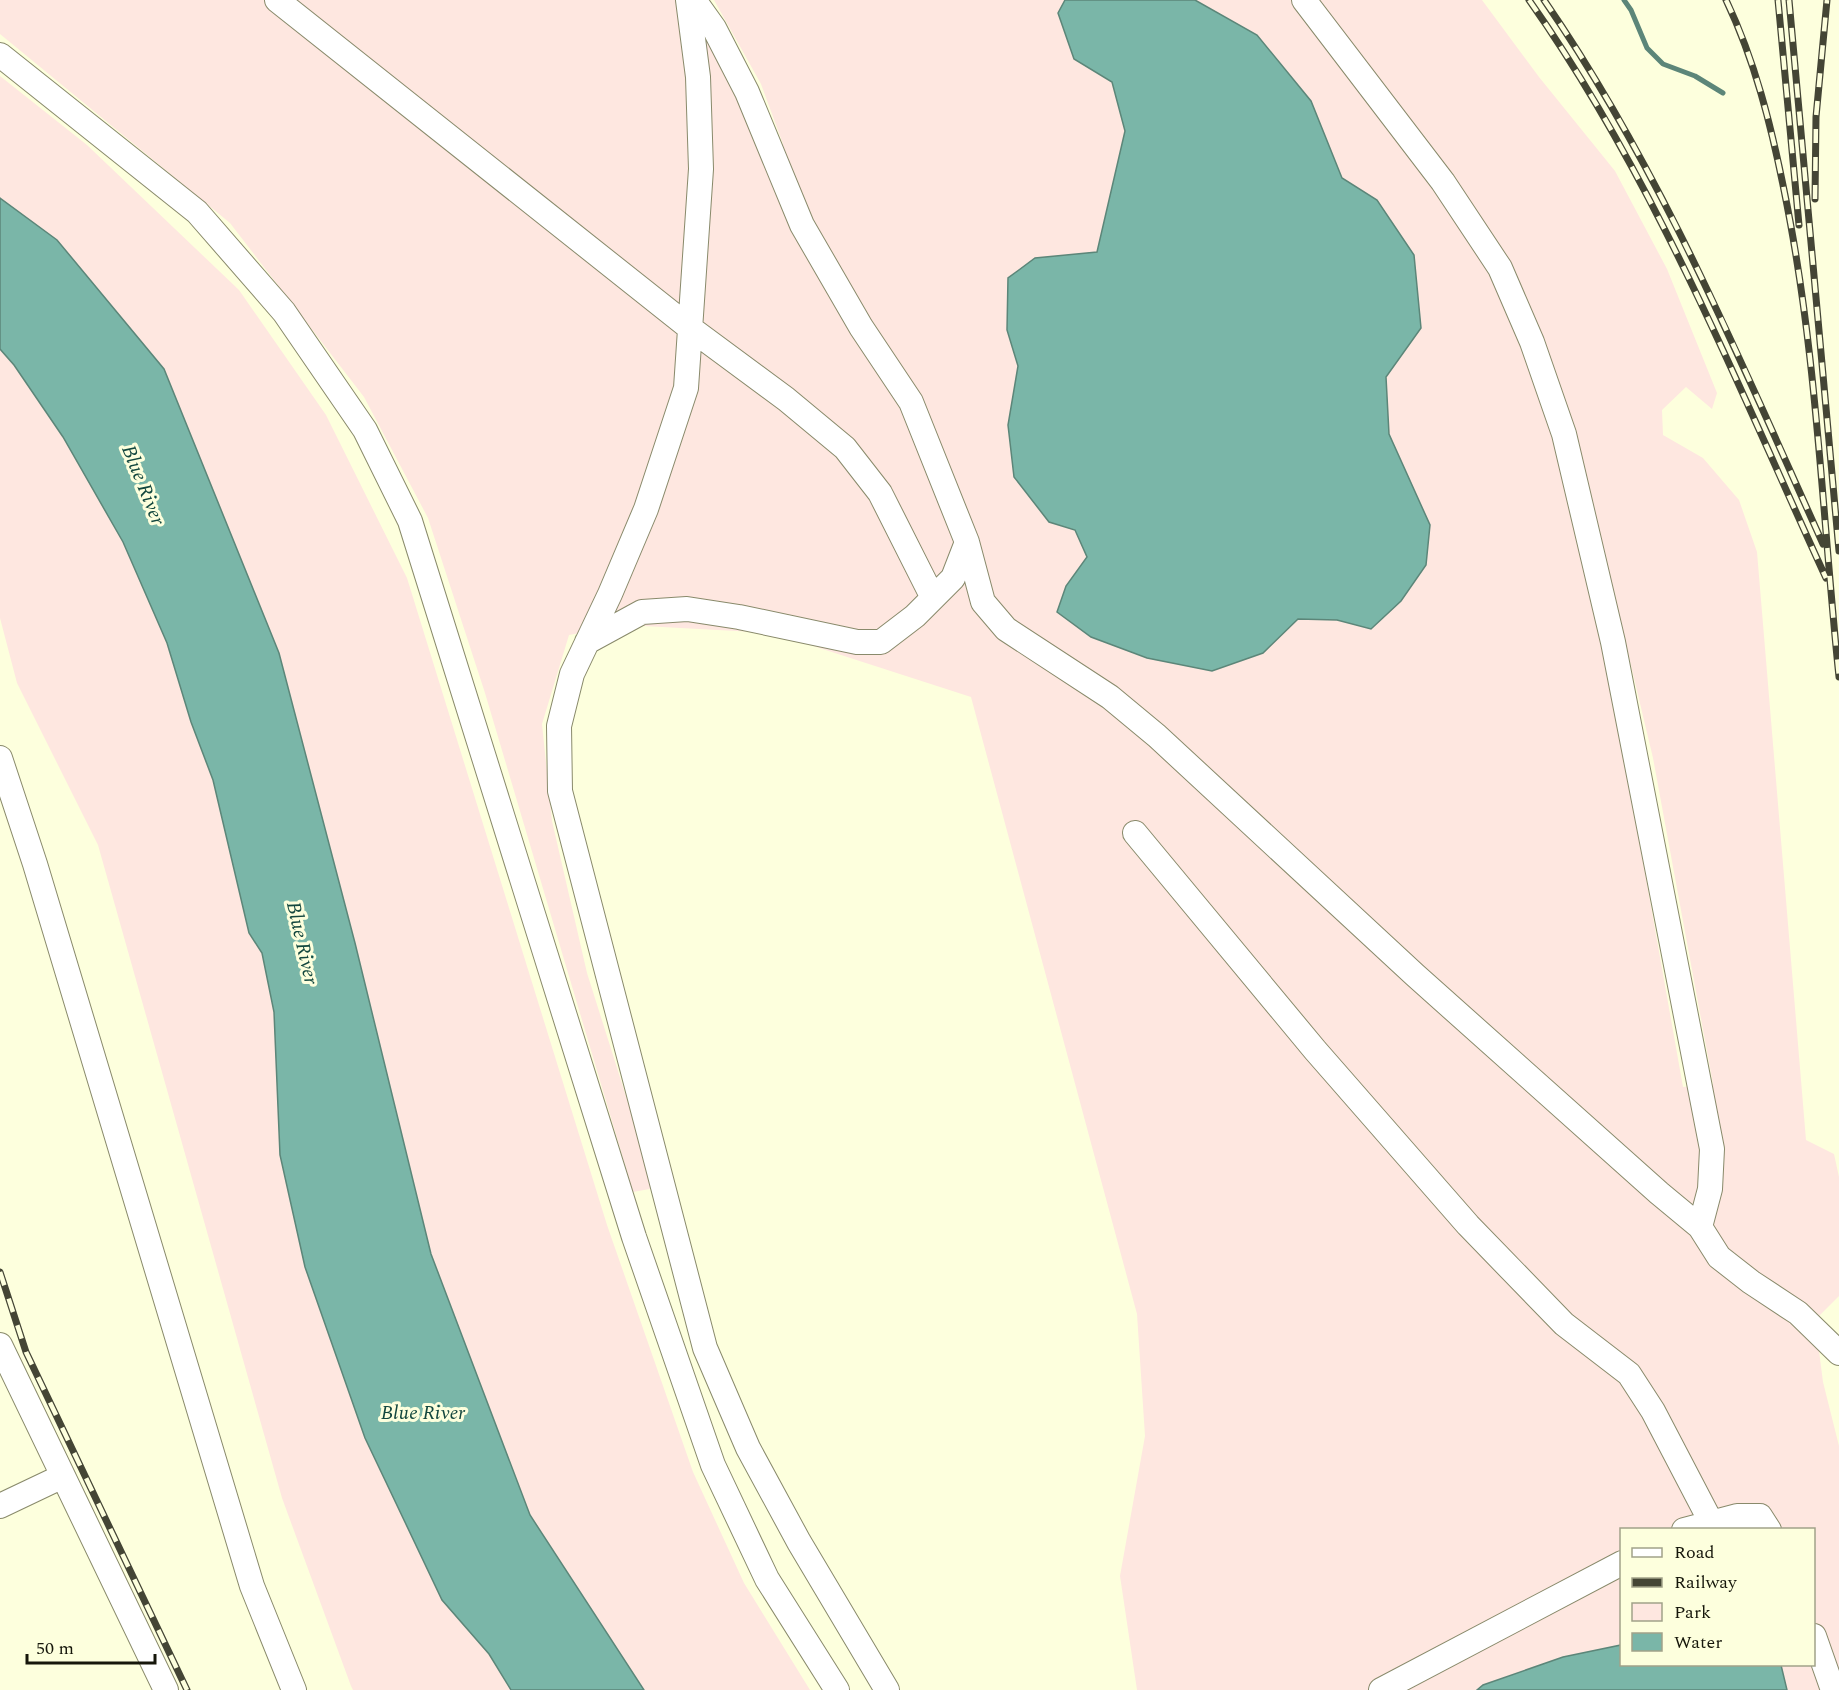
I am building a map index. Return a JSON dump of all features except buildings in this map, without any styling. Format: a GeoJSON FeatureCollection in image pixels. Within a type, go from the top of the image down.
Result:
{"type":"FeatureCollection","features":[{"type":"Feature","properties":{"kind":"lane"},"geometry":{"type":"LineString","coordinates":[[277,0],[690,328],[786,399],[845,448],[880,493],[933,598]]}},
{"type":"Feature","properties":{"kind":"lane"},"geometry":{"type":"LineString","coordinates":[[688,0],[698,77],[701,169],[686,388],[650,498],[610,594],[572,674],[558,726],[560,791],[705,1348],[748,1448],[799,1542],[887,1690]]}},
{"type":"Feature","properties":{"kind":"lane"},"geometry":{"type":"LineString","coordinates":[[694,0],[714,28],[747,92],[802,225],[861,327],[911,402],[967,542],[983,602],[1006,629],[1110,697],[1157,736],[1415,975],[1700,1227],[1719,1257],[1798,1314],[1839,1353]]}},
{"type":"Feature","properties":{"kind":"lane"},"geometry":{"type":"LineString","coordinates":[[1304,0],[1443,182],[1500,268],[1532,342],[1564,434],[1613,642],[1712,1149],[1710,1189],[1700,1227]]}},
{"type":"Feature","properties":{"kind":"lane"},"geometry":{"type":"LineString","coordinates":[[0,55],[197,212],[284,312],[365,430],[410,521],[634,1237],[713,1465],[767,1579],[837,1690]]}},
{"type":"Feature","properties":{"kind":"lane"},"geometry":{"type":"LineString","coordinates":[[587,642],[642,612],[687,609],[739,617],[857,642],[881,642],[915,616],[953,578],[967,542]]}},
{"type":"Feature","properties":{"kind":"lane"},"geometry":{"type":"LineString","coordinates":[[0,758],[38,876],[252,1586],[294,1690]]}},
{"type":"Feature","properties":{"kind":"lane"},"geometry":{"type":"LineString","coordinates":[[1135,834],[1315,1050],[1468,1225],[1564,1324],[1629,1374],[1653,1411],[1710,1522]]}},
{"type":"Feature","properties":{"kind":"lane"},"geometry":{"type":"LineString","coordinates":[[0,1345],[166,1690]]}},
{"type":"Feature","properties":{"kind":"lane"},"geometry":{"type":"LineString","coordinates":[[0,1506],[63,1476]]}},
{"type":"Feature","properties":{"kind":"lane"},"geometry":{"type":"LineString","coordinates":[[1690,1528],[1737,1516],[1760,1516],[1768,1528]]}},
{"type":"Feature","properties":{"kind":"lane"},"geometry":{"type":"LineString","coordinates":[[1381,1690],[1620,1564]]}},
{"type":"Feature","properties":{"kind":"lane"},"geometry":{"type":"LineString","coordinates":[[1815,1639],[1833,1690]]}},
{"type":"Feature","properties":{"kind":"green space"},"geometry":{"type":"Polygon","coordinates":[[[0,0],[677,0],[711,42],[755,139],[783,144],[761,84],[714,0],[1065,0],[1058,13],[1074,59],[1112,82],[1125,131],[1097,252],[1035,258],[1007,330],[1018,366],[1008,425],[1049,522],[1075,530],[1088,557],[1066,586],[1091,637],[1147,658],[1212,671],[1263,653],[1298,619],[1337,620],[1371,628],[1430,525],[1389,434],[1386,377],[1421,328],[1377,200],[1342,178],[1311,101],[1257,35],[1195,0],[1482,0],[1539,77],[1615,171],[1667,269],[1717,393],[1712,409],[1686,387],[1662,410],[1663,435],[1703,458],[1739,500],[1757,552],[1806,1140],[1834,1154],[1839,1177],[1839,1296],[1815,1320],[1823,1382],[1839,1446],[1839,1690],[1137,1690],[1120,1576],[1145,1436],[1137,1314],[971,697],[773,633],[625,625],[569,635],[542,724],[552,821],[587,973],[655,1188],[633,1192],[485,693],[428,518],[364,397],[230,223],[0,34],[0,0]],[[1579,447],[1584,554],[1644,867],[1683,1087],[1713,1084],[1653,758],[1579,447]]]}},
{"type":"Feature","properties":{"kind":"green space"},"geometry":{"type":"Polygon","coordinates":[[[0,76],[87,145],[239,290],[326,415],[407,578],[607,1225],[693,1472],[744,1583],[810,1690],[644,1690],[530,1515],[431,1254],[355,943],[279,653],[57,240],[0,198],[0,76]]]}},
{"type":"Feature","properties":{"kind":"green space"},"geometry":{"type":"Polygon","coordinates":[[[0,349],[14,365],[63,437],[123,542],[167,643],[191,722],[213,780],[249,933],[262,953],[274,1012],[280,1155],[442,1600],[489,1654],[511,1690],[353,1690],[351,1686],[282,1498],[98,845],[17,683],[0,618],[0,349]]]}},
{"type":"Feature","properties":{"kind":"water"},"geometry":{"type":"Polygon","coordinates":[[[1065,0],[1195,0],[1257,35],[1311,101],[1342,178],[1377,200],[1414,255],[1421,328],[1386,377],[1389,434],[1430,525],[1426,565],[1401,601],[1371,629],[1337,620],[1298,619],[1263,653],[1212,671],[1147,658],[1091,637],[1057,612],[1066,586],[1087,557],[1075,530],[1049,522],[1014,477],[1008,425],[1018,366],[1007,330],[1008,278],[1035,258],[1097,252],[1125,131],[1112,82],[1074,59],[1058,13],[1065,0]]]}},
{"type":"Feature","properties":{"kind":"water","name":"Blue River"},"geometry":{"type":"Polygon","coordinates":[[[0,198],[57,240],[164,369],[279,653],[355,943],[431,1254],[530,1515],[644,1690],[511,1690],[489,1654],[442,1600],[365,1438],[305,1267],[280,1155],[274,1012],[262,953],[249,933],[213,780],[191,722],[167,643],[123,542],[63,437],[14,365],[0,349],[0,198]]]}},
{"type":"Feature","properties":{"kind":"water"},"geometry":{"type":"Polygon","coordinates":[[[1620,1645],[1620,1666],[1781,1666],[1787,1690],[1477,1690],[1483,1685],[1563,1657],[1620,1645]]]}},
{"type":"Feature","properties":{"kind":"waterway"},"geometry":{"type":"LineString","coordinates":[[1624,0],[1631,10],[1647,48],[1663,64],[1695,76],[1723,93]]}},
{"type":"Feature","properties":{"kind":"railway"},"geometry":{"type":"LineString","coordinates":[[1529,0],[1574,68],[1654,209],[1691,282],[1826,578]]}},
{"type":"Feature","properties":{"kind":"railway"},"geometry":{"type":"LineString","coordinates":[[1544,0],[1586,64],[1625,130],[1696,265],[1823,544]]}},
{"type":"Feature","properties":{"kind":"railway"},"geometry":{"type":"LineString","coordinates":[[1726,0],[1745,46],[1768,117],[1795,250],[1811,371],[1839,677]]}},
{"type":"Feature","properties":{"kind":"railway"},"geometry":{"type":"LineString","coordinates":[[1778,0],[1799,225]]}},
{"type":"Feature","properties":{"kind":"railway"},"geometry":{"type":"LineString","coordinates":[[1789,0],[1839,551]]}},
{"type":"Feature","properties":{"kind":"railway"},"geometry":{"type":"LineString","coordinates":[[1815,199],[1816,117],[1827,0]]}},
{"type":"Feature","properties":{"kind":"railway"},"geometry":{"type":"LineString","coordinates":[[0,1272],[26,1352],[187,1690]]}}]}
